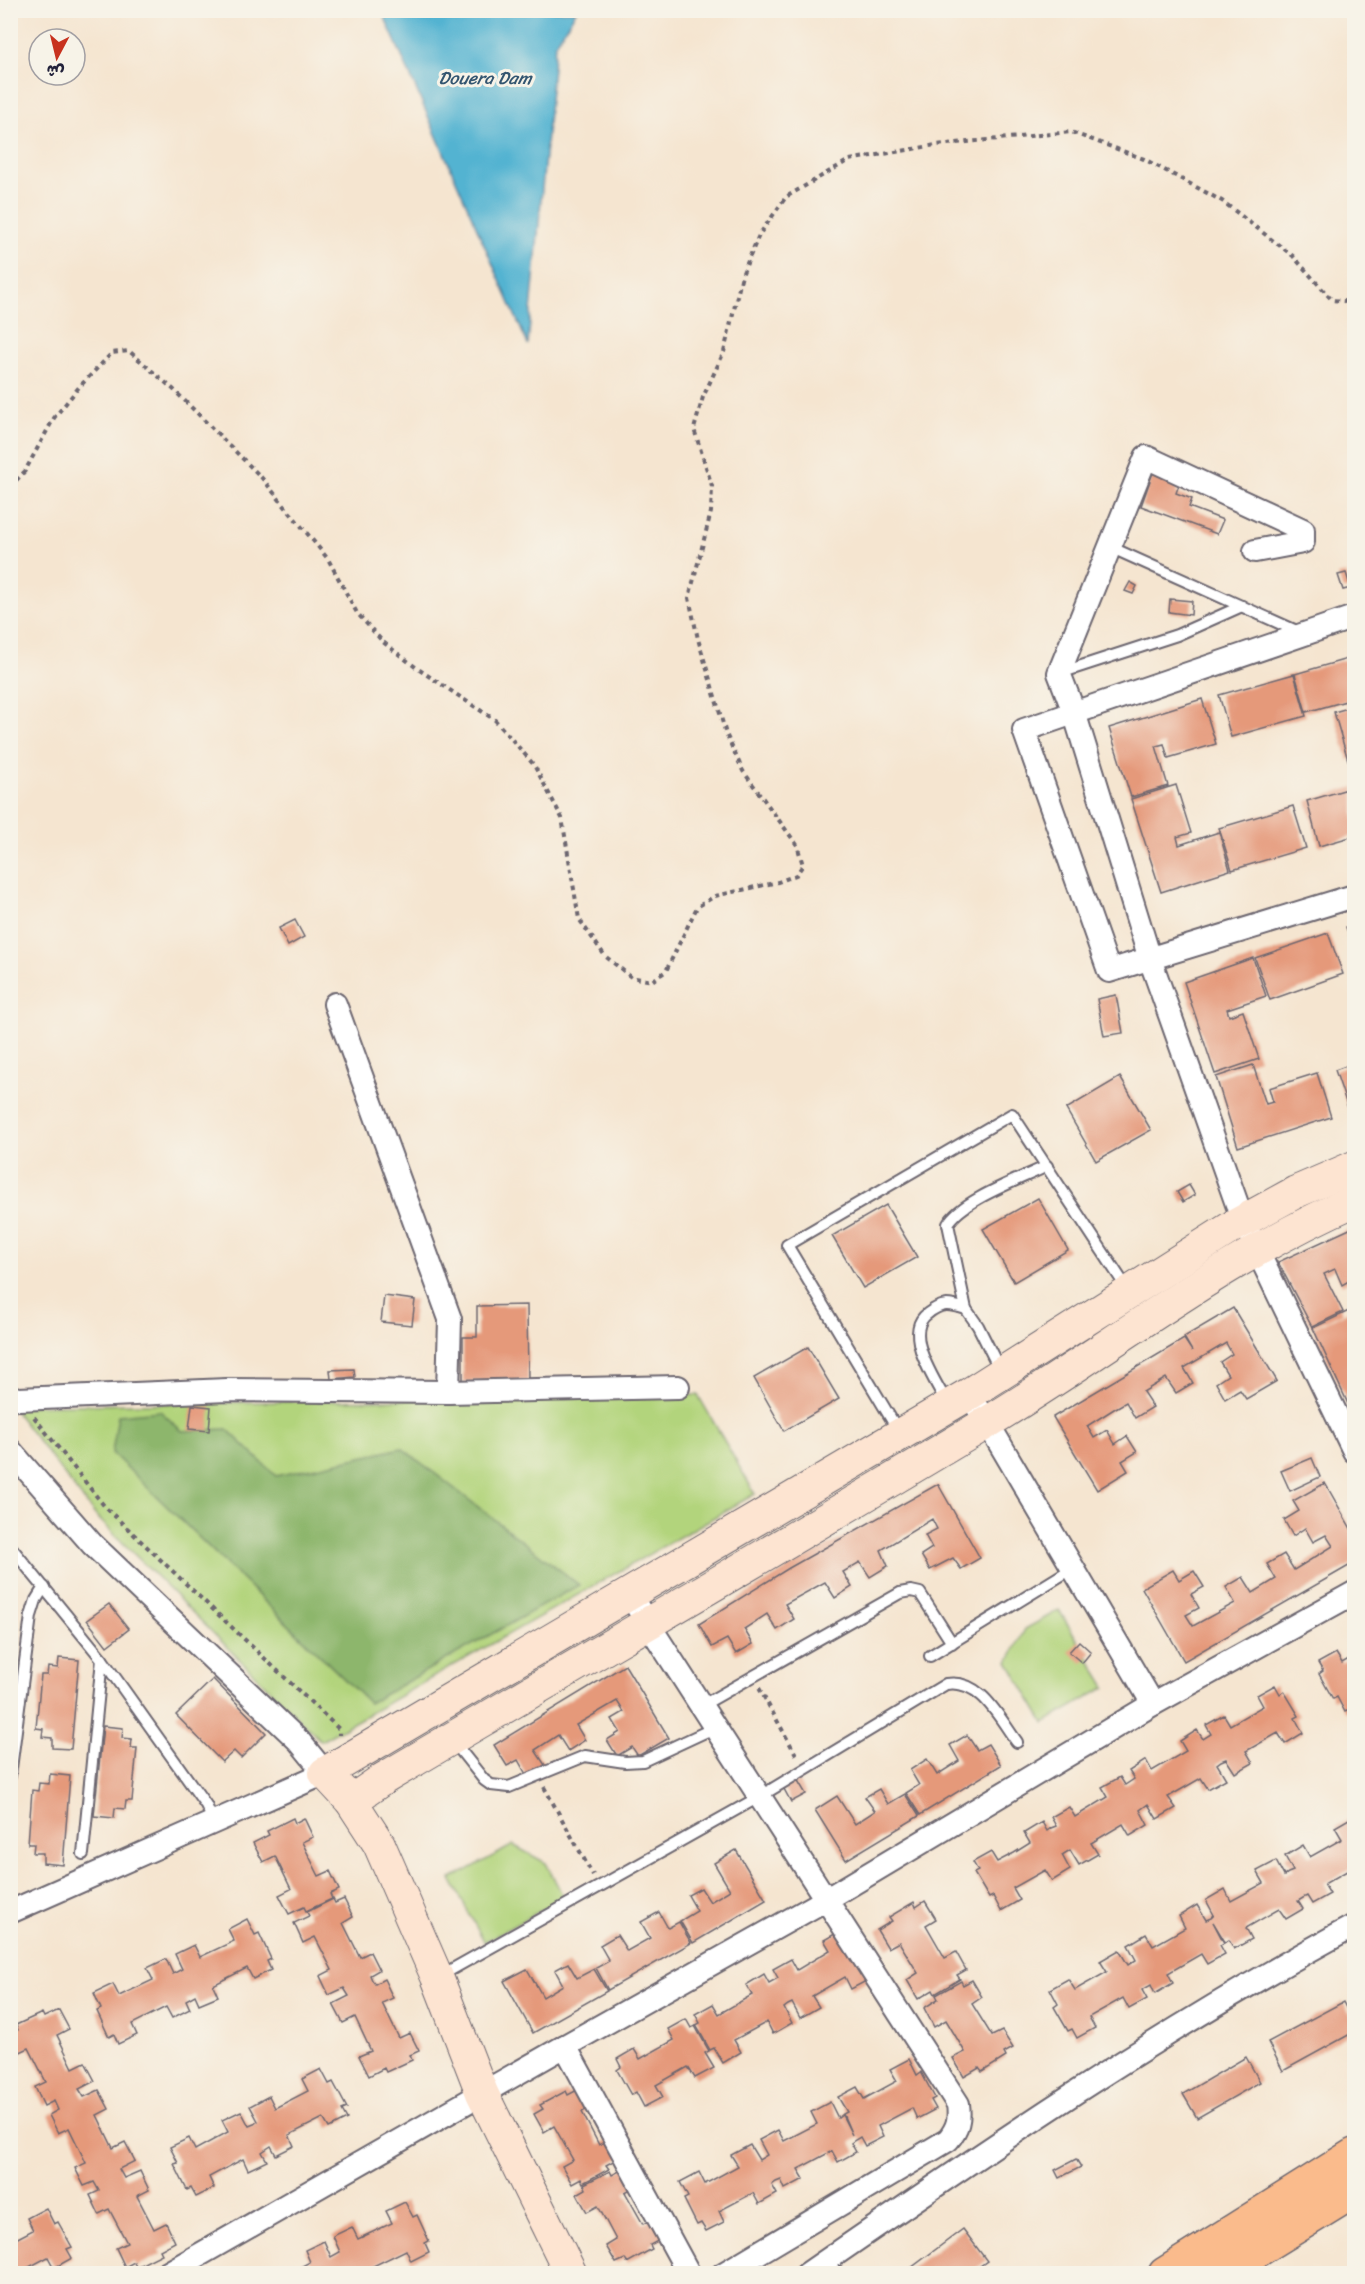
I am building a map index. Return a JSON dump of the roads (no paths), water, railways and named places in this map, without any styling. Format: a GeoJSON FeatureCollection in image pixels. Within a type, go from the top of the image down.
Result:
{"type":"FeatureCollection","features":[{"type":"Feature","properties":{"kind":"main road"},"geometry":{"type":"LineString","coordinates":[[1165,2274],[1354,2155]]}},
{"type":"Feature","properties":{"kind":"main road"},"geometry":{"type":"LineString","coordinates":[[1219,2274],[1354,2191]]}},
{"type":"Feature","properties":{"kind":"street"},"geometry":{"type":"LineString","coordinates":[[1255,551],[1303,542],[1303,530],[1146,457],[1059,673],[1074,712],[1150,958],[1243,1221],[1349,1425],[1354,1451]]}},
{"type":"Feature","properties":{"kind":"street"},"geometry":{"type":"LineString","coordinates":[[1354,617],[1024,730],[1109,971],[1354,896]]}},
{"type":"Feature","properties":{"kind":"street"},"geometry":{"type":"LineString","coordinates":[[334,1004],[450,1319],[448,1392]]}},
{"type":"Feature","properties":{"kind":"street"},"geometry":{"type":"LineString","coordinates":[[10,1912],[332,1769],[959,1400],[1243,1221],[1296,1192],[1354,1167]]}},
{"type":"Feature","properties":{"kind":"street"},"geometry":{"type":"LineString","coordinates":[[351,1801],[451,1738],[987,1422],[1257,1250],[1311,1220],[1354,1201]]}},
{"type":"Feature","properties":{"kind":"street"},"geometry":{"type":"LineString","coordinates":[[15,1398],[227,1390],[448,1392],[678,1387]]}},
{"type":"Feature","properties":{"kind":"street"},"geometry":{"type":"LineString","coordinates":[[959,1400],[987,1422],[1153,1704]]}},
{"type":"Feature","properties":{"kind":"street"},"geometry":{"type":"LineString","coordinates":[[10,1450],[92,1544],[299,1741],[332,1769],[370,1829],[390,1867],[437,1977],[482,2093],[571,2274]]}},
{"type":"Feature","properties":{"kind":"street"},"geometry":{"type":"LineString","coordinates":[[166,2274],[827,1899],[1153,1704],[1354,1593]]}},
{"type":"Feature","properties":{"kind":"street"},"geometry":{"type":"LineString","coordinates":[[630,1594],[700,1707],[716,1727],[958,2104],[958,2123],[948,2140],[723,2274]]}},
{"type":"Feature","properties":{"kind":"street"},"geometry":{"type":"LineString","coordinates":[[807,2274],[1015,2131],[1269,1972],[1354,1926]]}},
{"type":"Feature","properties":{"kind":"street"},"geometry":{"type":"LineString","coordinates":[[565,2046],[689,2274]]}},
{"type":"Feature","properties":{"kind":"lane"},"geometry":{"type":"LineString","coordinates":[[1110,547],[1304,634]]}},
{"type":"Feature","properties":{"kind":"lane"},"geometry":{"type":"LineString","coordinates":[[1059,673],[1177,635],[1242,606]]}},
{"type":"Feature","properties":{"kind":"lane"},"geometry":{"type":"LineString","coordinates":[[900,1434],[787,1245],[1012,1114],[1130,1292]]}},
{"type":"Feature","properties":{"kind":"lane"},"geometry":{"type":"LineString","coordinates":[[1002,1374],[978,1326],[966,1309],[948,1224],[954,1214],[975,1201],[1047,1166]]}},
{"type":"Feature","properties":{"kind":"lane"},"geometry":{"type":"LineString","coordinates":[[959,1400],[921,1352],[916,1334],[921,1318],[934,1308],[948,1304],[966,1309]]}},
{"type":"Feature","properties":{"kind":"lane"},"geometry":{"type":"LineString","coordinates":[[10,1546],[102,1659],[206,1805],[214,1823]]}},
{"type":"Feature","properties":{"kind":"lane"},"geometry":{"type":"LineString","coordinates":[[930,1656],[1073,1568]]}},
{"type":"Feature","properties":{"kind":"lane"},"geometry":{"type":"LineString","coordinates":[[10,1776],[31,1616],[36,1600],[44,1587]]}},
{"type":"Feature","properties":{"kind":"lane"},"geometry":{"type":"LineString","coordinates":[[700,1707],[900,1593],[910,1591],[920,1593],[952,1643]]}},
{"type":"Feature","properties":{"kind":"lane"},"geometry":{"type":"LineString","coordinates":[[83,1854],[102,1659]]}},
{"type":"Feature","properties":{"kind":"lane"},"geometry":{"type":"LineString","coordinates":[[437,1977],[759,1797],[946,1684],[967,1684],[979,1692],[1017,1742]]}},
{"type":"Feature","properties":{"kind":"lane"},"geometry":{"type":"LineString","coordinates":[[451,1738],[478,1773],[491,1785],[509,1787],[585,1756],[637,1762],[716,1727]]}},
{"type":"Feature","properties":{"kind":"water","name":"Douera Dam"},"geometry":{"type":"Polygon","coordinates":[[[382,11],[576,11],[555,45],[528,345],[382,11]]]}}]}
